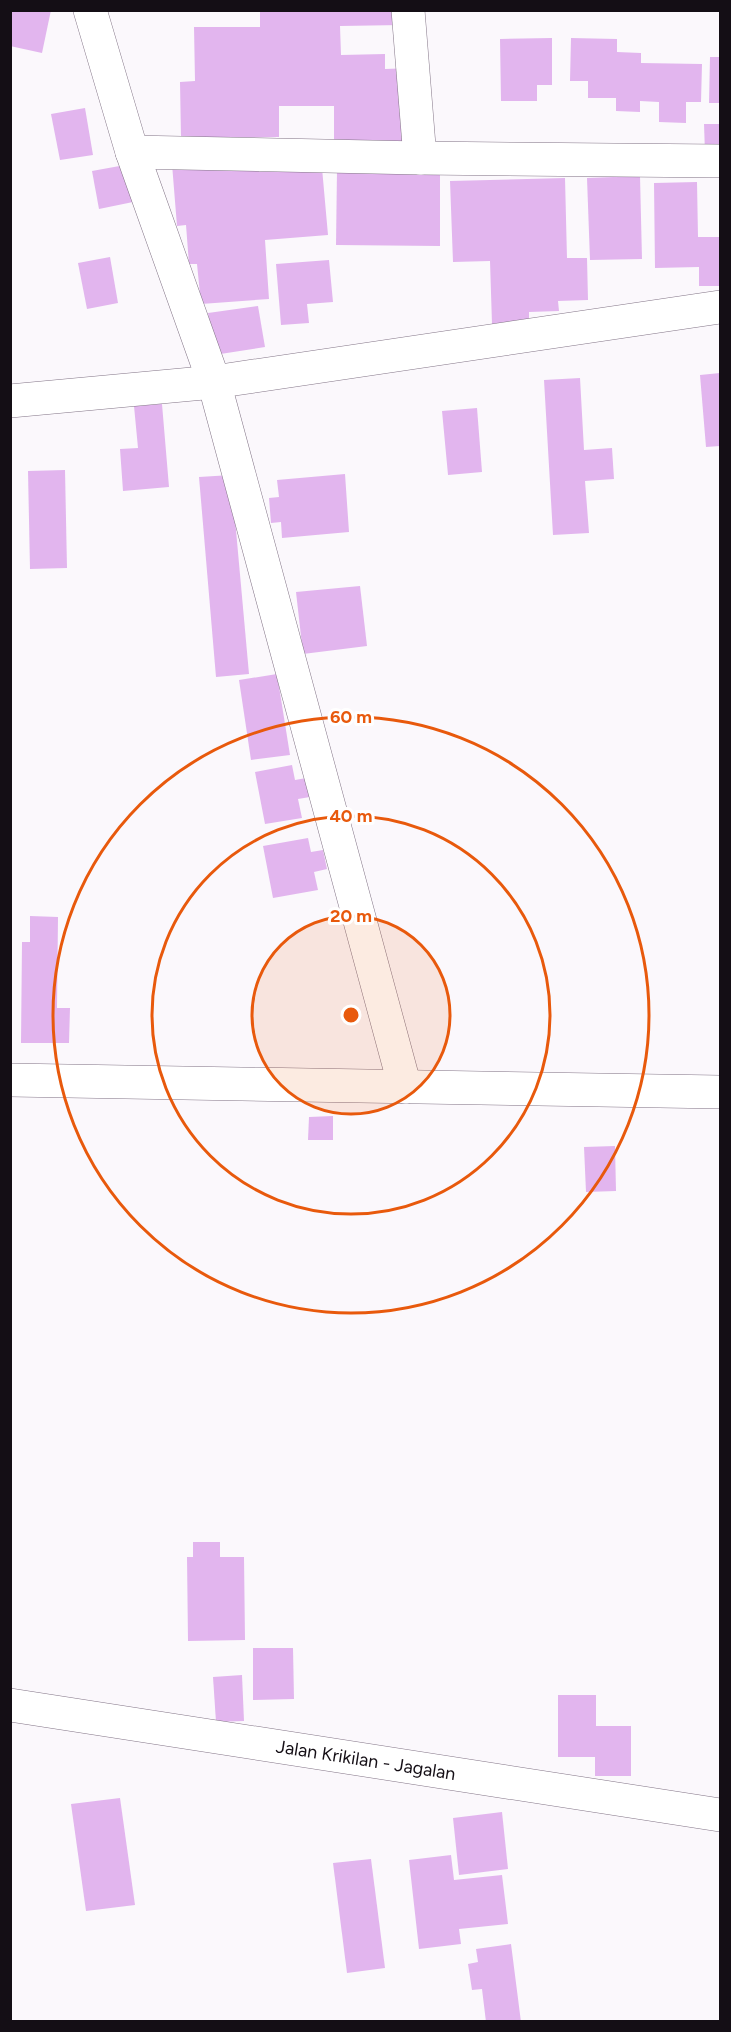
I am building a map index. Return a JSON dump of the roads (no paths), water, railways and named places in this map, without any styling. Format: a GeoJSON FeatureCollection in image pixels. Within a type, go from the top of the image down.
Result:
{"type":"FeatureCollection","features":[{"type":"Feature","properties":{"kind":"street"},"geometry":{"type":"LineString","coordinates":[[90,10],[132,152],[214,382],[405,1087]]}},
{"type":"Feature","properties":{"kind":"street"},"geometry":{"type":"LineString","coordinates":[[408,10],[420,158]]}},
{"type":"Feature","properties":{"kind":"street"},"geometry":{"type":"LineString","coordinates":[[132,152],[720,161]]}},
{"type":"Feature","properties":{"kind":"street"},"geometry":{"type":"LineString","coordinates":[[10,401],[214,382],[720,307]]}},
{"type":"Feature","properties":{"kind":"street"},"geometry":{"type":"LineString","coordinates":[[10,1080],[720,1092]]}},
{"type":"Feature","properties":{"kind":"street","name":"Jalan Krikilan - Jagalan"},"geometry":{"type":"LineString","coordinates":[[10,1705],[720,1815]]}}]}
